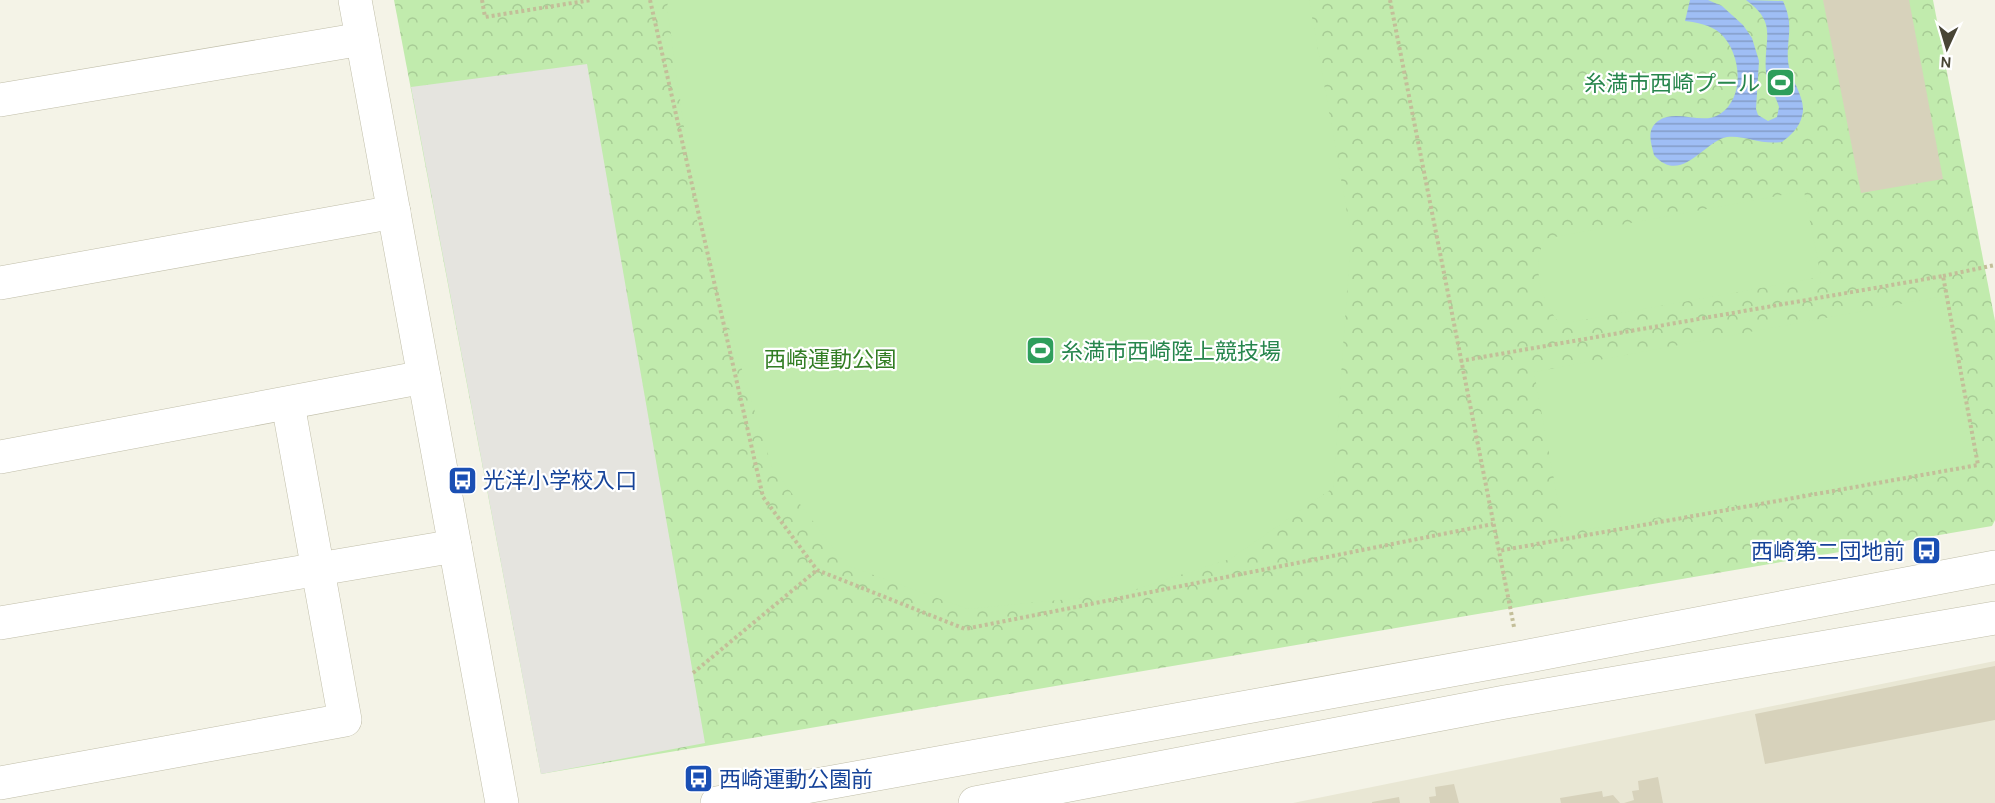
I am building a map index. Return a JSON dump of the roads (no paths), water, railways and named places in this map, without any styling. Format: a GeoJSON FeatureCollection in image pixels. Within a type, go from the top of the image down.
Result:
{"type":"FeatureCollection","features":[{"type":"Feature","properties":{"kind":"street"},"geometry":{"type":"LineString","coordinates":[[355,0],[502,803]]}},
{"type":"Feature","properties":{"kind":"street"},"geometry":{"type":"LineString","coordinates":[[0,100],[362,39]]}},
{"type":"Feature","properties":{"kind":"street"},"geometry":{"type":"LineString","coordinates":[[0,283],[394,212]]}},
{"type":"Feature","properties":{"kind":"street"},"geometry":{"type":"LineString","coordinates":[[0,457],[424,377]]}},
{"type":"Feature","properties":{"kind":"street"},"geometry":{"type":"LineString","coordinates":[[0,783],[345,720],[288,404]]}},
{"type":"Feature","properties":{"kind":"street"},"geometry":{"type":"LineString","coordinates":[[0,623],[455,546]]}},
{"type":"Feature","properties":{"kind":"street"},"geometry":{"type":"LineString","coordinates":[[717,803],[1518,658],[1995,567]]}},
{"type":"Feature","properties":{"kind":"street"},"geometry":{"type":"LineString","coordinates":[[975,803],[1505,702],[1995,618]]}},
{"type":"Feature","properties":{"kind":"water","name":"糸満市西崎プール"},"geometry":{"type":"Polygon","coordinates":[[[1690,0],[1708,0],[1722,6],[1743,25],[1752,38],[1759,61],[1756,109],[1758,115],[1768,121],[1777,117],[1779,107],[1767,77],[1766,25],[1763,17],[1746,0],[1783,1],[1789,20],[1789,67],[1801,97],[1803,110],[1797,127],[1782,142],[1727,137],[1718,140],[1683,164],[1674,166],[1664,163],[1654,155],[1651,133],[1658,121],[1673,116],[1705,118],[1720,114],[1734,97],[1737,86],[1736,62],[1727,41],[1712,28],[1685,21],[1690,0]]]}},
{"type":"Feature","properties":{"kind":"place","name":"糸満市西崎プール"},"geometry":{"type":"Point","coordinates":[1781,83]}},
{"type":"Feature","properties":{"kind":"place","name":"糸満市西崎陸上競技場"},"geometry":{"type":"Point","coordinates":[1040,351]}},
{"type":"Feature","properties":{"kind":"place","name":"光洋小学校入口"},"geometry":{"type":"Point","coordinates":[462,480]}},
{"type":"Feature","properties":{"kind":"place","name":"西崎第二団地前"},"geometry":{"type":"Point","coordinates":[1926,551]}},
{"type":"Feature","properties":{"kind":"place","name":"西崎運動公園前"},"geometry":{"type":"Point","coordinates":[698,779]}},
{"type":"Feature","properties":{"kind":"park label","name":"西崎運動公園"},"geometry":{"type":"Point","coordinates":[830,359]}}]}
